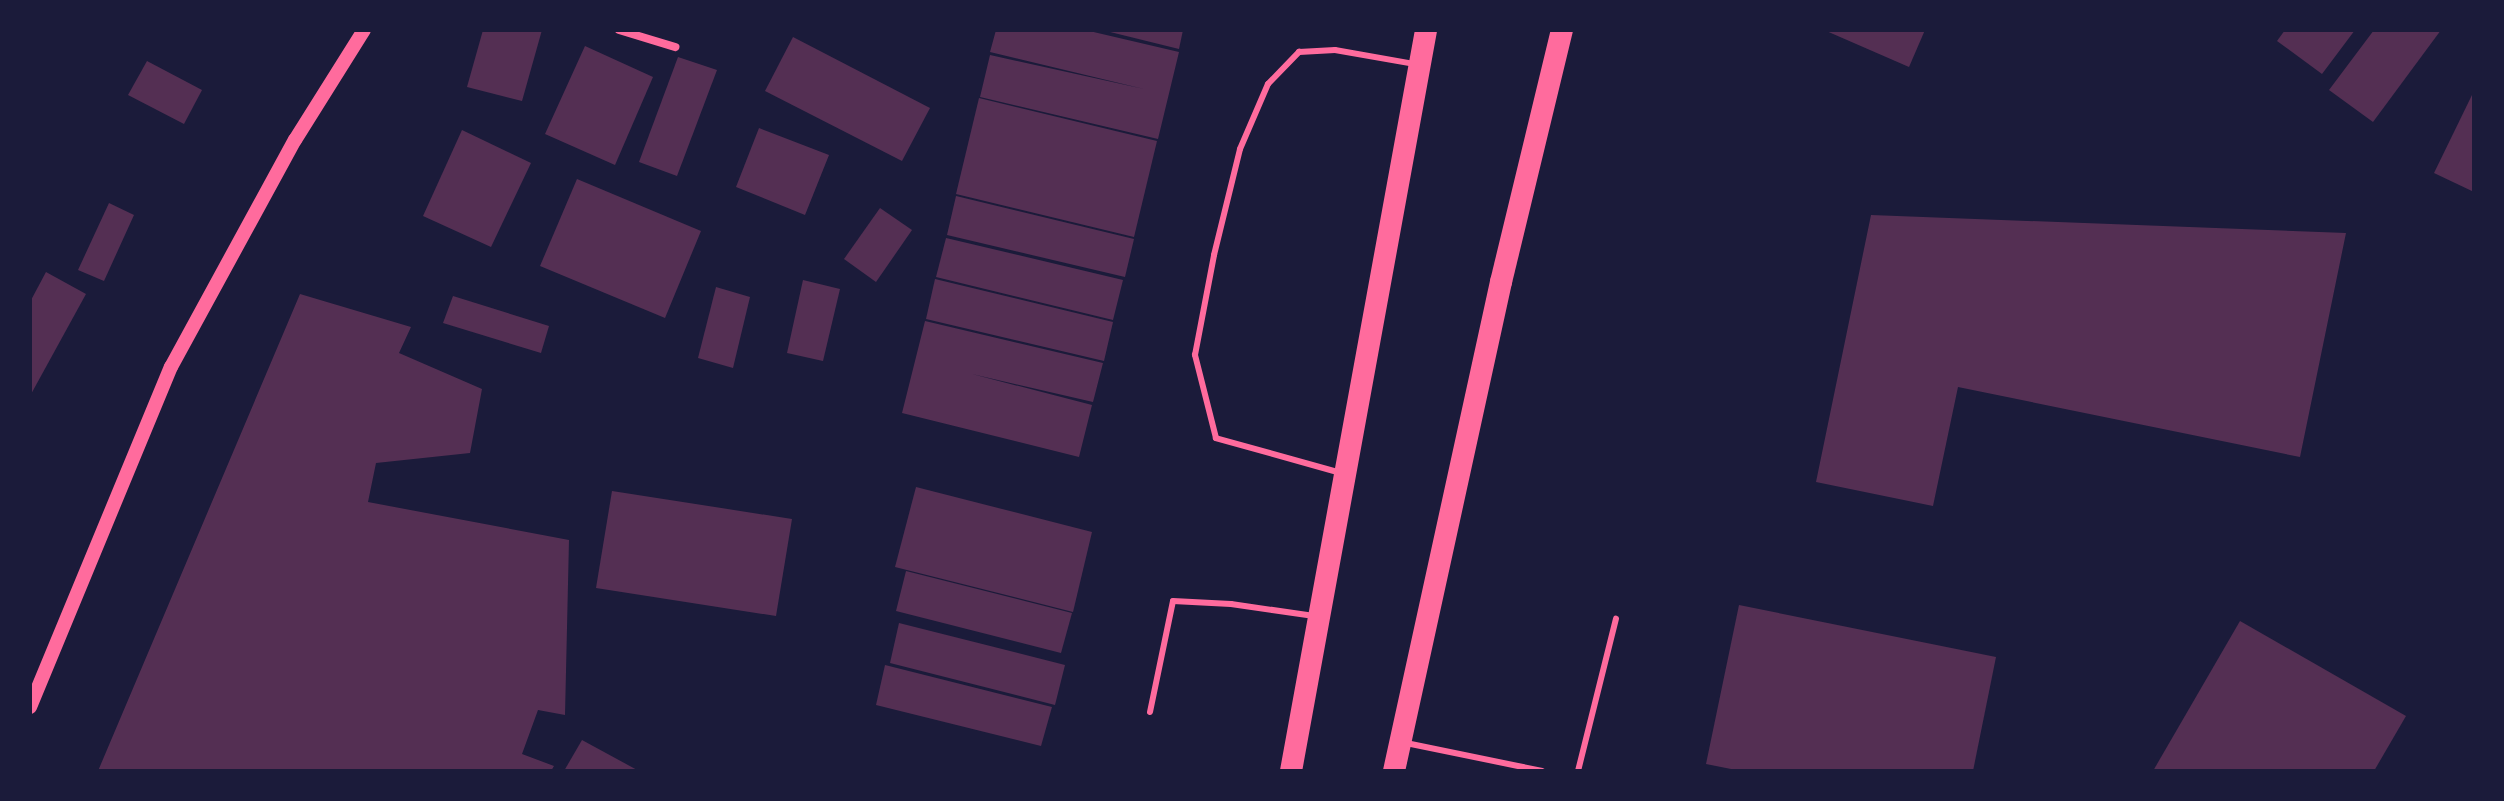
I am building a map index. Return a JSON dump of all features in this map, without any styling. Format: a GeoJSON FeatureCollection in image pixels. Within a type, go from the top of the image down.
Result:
{"type":"FeatureCollection","features":[{"type":"Feature","properties":{"kind":"highway"},"geometry":{"type":"LineString","coordinates":[[1291,771],[1426,30]]}},
{"type":"Feature","properties":{"kind":"highway"},"geometry":{"type":"LineString","coordinates":[[1394,771],[1398,742],[1562,30]]}},
{"type":"Feature","properties":{"kind":"street"},"geometry":{"type":"LineString","coordinates":[[30,707],[171,367],[295,140],[364,30]]}},
{"type":"Feature","properties":{"kind":"street"},"geometry":{"type":"LineString","coordinates":[[619,30],[675,47]]}},
{"type":"Feature","properties":{"kind":"lane"},"geometry":{"type":"LineString","coordinates":[[1344,474],[1216,438],[1195,355],[1240,149],[1268,84],[1299,52],[1335,50],[1420,65]]}},
{"type":"Feature","properties":{"kind":"lane"},"geometry":{"type":"LineString","coordinates":[[1150,712],[1173,601],[1231,604],[1321,617]]}},
{"type":"Feature","properties":{"kind":"lane"},"geometry":{"type":"LineString","coordinates":[[1578,771],[1616,619]]}},
{"type":"Feature","properties":{"kind":"lane"},"geometry":{"type":"LineString","coordinates":[[1398,742],[1542,771]]}},
{"type":"Feature","properties":{"kind":"building"},"geometry":{"type":"Polygon","coordinates":[[[483,30],[542,30],[522,101],[467,87],[483,30]]]}},
{"type":"Feature","properties":{"kind":"building"},"geometry":{"type":"Polygon","coordinates":[[[996,30],[1085,30],[1179,52],[1158,139],[980,97],[990,55],[1144,89],[990,52],[996,30]]]}},
{"type":"Feature","properties":{"kind":"building"},"geometry":{"type":"Polygon","coordinates":[[[1102,30],[1183,30],[1179,49],[1102,30]]]}},
{"type":"Feature","properties":{"kind":"building"},"geometry":{"type":"Polygon","coordinates":[[[1824,30],[1925,30],[1909,67],[1824,30]]]}},
{"type":"Feature","properties":{"kind":"building"},"geometry":{"type":"Polygon","coordinates":[[[2285,30],[2355,30],[2322,74],[2277,41],[2285,30]]]}},
{"type":"Feature","properties":{"kind":"building"},"geometry":{"type":"Polygon","coordinates":[[[2374,30],[2441,30],[2373,122],[2329,90],[2374,30]]]}},
{"type":"Feature","properties":{"kind":"building"},"geometry":{"type":"Polygon","coordinates":[[[793,37],[930,108],[902,161],[765,91],[793,37]]]}},
{"type":"Feature","properties":{"kind":"building"},"geometry":{"type":"Polygon","coordinates":[[[585,46],[653,77],[615,165],[545,134],[585,46]]]}},
{"type":"Feature","properties":{"kind":"building"},"geometry":{"type":"Polygon","coordinates":[[[678,57],[717,70],[677,176],[639,162],[678,57]]]}},
{"type":"Feature","properties":{"kind":"building"},"geometry":{"type":"Polygon","coordinates":[[[147,61],[202,90],[184,124],[128,95],[147,61]]]}},
{"type":"Feature","properties":{"kind":"building"},"geometry":{"type":"Polygon","coordinates":[[[2474,96],[2474,192],[2434,173],[2474,96]]]}},
{"type":"Feature","properties":{"kind":"building"},"geometry":{"type":"Polygon","coordinates":[[[979,98],[1157,141],[1134,237],[956,194],[979,98]]]}},
{"type":"Feature","properties":{"kind":"building"},"geometry":{"type":"Polygon","coordinates":[[[759,128],[829,155],[805,215],[736,187],[759,128]]]}},
{"type":"Feature","properties":{"kind":"building"},"geometry":{"type":"Polygon","coordinates":[[[462,130],[531,163],[491,247],[423,216],[462,130]]]}},
{"type":"Feature","properties":{"kind":"building"},"geometry":{"type":"Polygon","coordinates":[[[577,179],[701,231],[665,318],[540,266],[577,179]]]}},
{"type":"Feature","properties":{"kind":"building"},"geometry":{"type":"Polygon","coordinates":[[[956,196],[1134,239],[1125,277],[947,235],[956,196]]]}},
{"type":"Feature","properties":{"kind":"building"},"geometry":{"type":"Polygon","coordinates":[[[109,203],[134,215],[104,281],[78,270],[109,203]]]}},
{"type":"Feature","properties":{"kind":"building"},"geometry":{"type":"Polygon","coordinates":[[[880,208],[912,230],[876,282],[844,259],[880,208]]]}},
{"type":"Feature","properties":{"kind":"building"},"geometry":{"type":"Polygon","coordinates":[[[1871,215],[2346,233],[2300,457],[1958,387],[1933,506],[1816,482],[1871,215]]]}},
{"type":"Feature","properties":{"kind":"building"},"geometry":{"type":"Polygon","coordinates":[[[946,238],[1123,280],[1113,320],[936,277],[946,238]]]}},
{"type":"Feature","properties":{"kind":"building"},"geometry":{"type":"Polygon","coordinates":[[[46,272],[86,294],[30,396],[30,302],[46,272]]]}},
{"type":"Feature","properties":{"kind":"building"},"geometry":{"type":"Polygon","coordinates":[[[935,279],[1113,322],[1104,361],[926,319],[935,279]]]}},
{"type":"Feature","properties":{"kind":"building"},"geometry":{"type":"Polygon","coordinates":[[[803,280],[840,289],[823,361],[787,353],[803,280]]]}},
{"type":"Feature","properties":{"kind":"building"},"geometry":{"type":"Polygon","coordinates":[[[716,287],[750,297],[733,368],[698,358],[716,287]]]}},
{"type":"Feature","properties":{"kind":"building"},"geometry":{"type":"Polygon","coordinates":[[[300,294],[411,327],[399,353],[482,389],[470,453],[376,463],[368,502],[569,540],[565,715],[538,710],[522,754],[554,766],[551,771],[98,771],[300,294]]]}},
{"type":"Feature","properties":{"kind":"building"},"geometry":{"type":"Polygon","coordinates":[[[453,296],[549,326],[541,353],[443,323],[453,296]]]}},
{"type":"Feature","properties":{"kind":"building"},"geometry":{"type":"Polygon","coordinates":[[[925,321],[1103,363],[1093,402],[972,374],[1092,405],[1079,457],[902,413],[925,321]]]}},
{"type":"Feature","properties":{"kind":"building"},"geometry":{"type":"Polygon","coordinates":[[[916,487],[1092,532],[1073,612],[895,567],[916,487]]]}},
{"type":"Feature","properties":{"kind":"building"},"geometry":{"type":"Polygon","coordinates":[[[612,491],[792,519],[776,616],[596,588],[612,491]]]}},
{"type":"Feature","properties":{"kind":"building"},"geometry":{"type":"Polygon","coordinates":[[[906,571],[1072,613],[1061,653],[896,611],[906,571]]]}},
{"type":"Feature","properties":{"kind":"building"},"geometry":{"type":"Polygon","coordinates":[[[1739,605],[1996,657],[1973,771],[1741,771],[1706,764],[1739,605]]]}},
{"type":"Feature","properties":{"kind":"building"},"geometry":{"type":"Polygon","coordinates":[[[2240,621],[2406,716],[2374,771],[2153,771],[2240,621]]]}},
{"type":"Feature","properties":{"kind":"building"},"geometry":{"type":"Polygon","coordinates":[[[899,623],[1065,665],[1055,705],[890,663],[899,623]]]}},
{"type":"Feature","properties":{"kind":"building"},"geometry":{"type":"Polygon","coordinates":[[[885,665],[1052,707],[1041,746],[876,705],[885,665]]]}},
{"type":"Feature","properties":{"kind":"building"},"geometry":{"type":"Polygon","coordinates":[[[582,740],[639,771],[564,771],[582,740]]]}}]}
